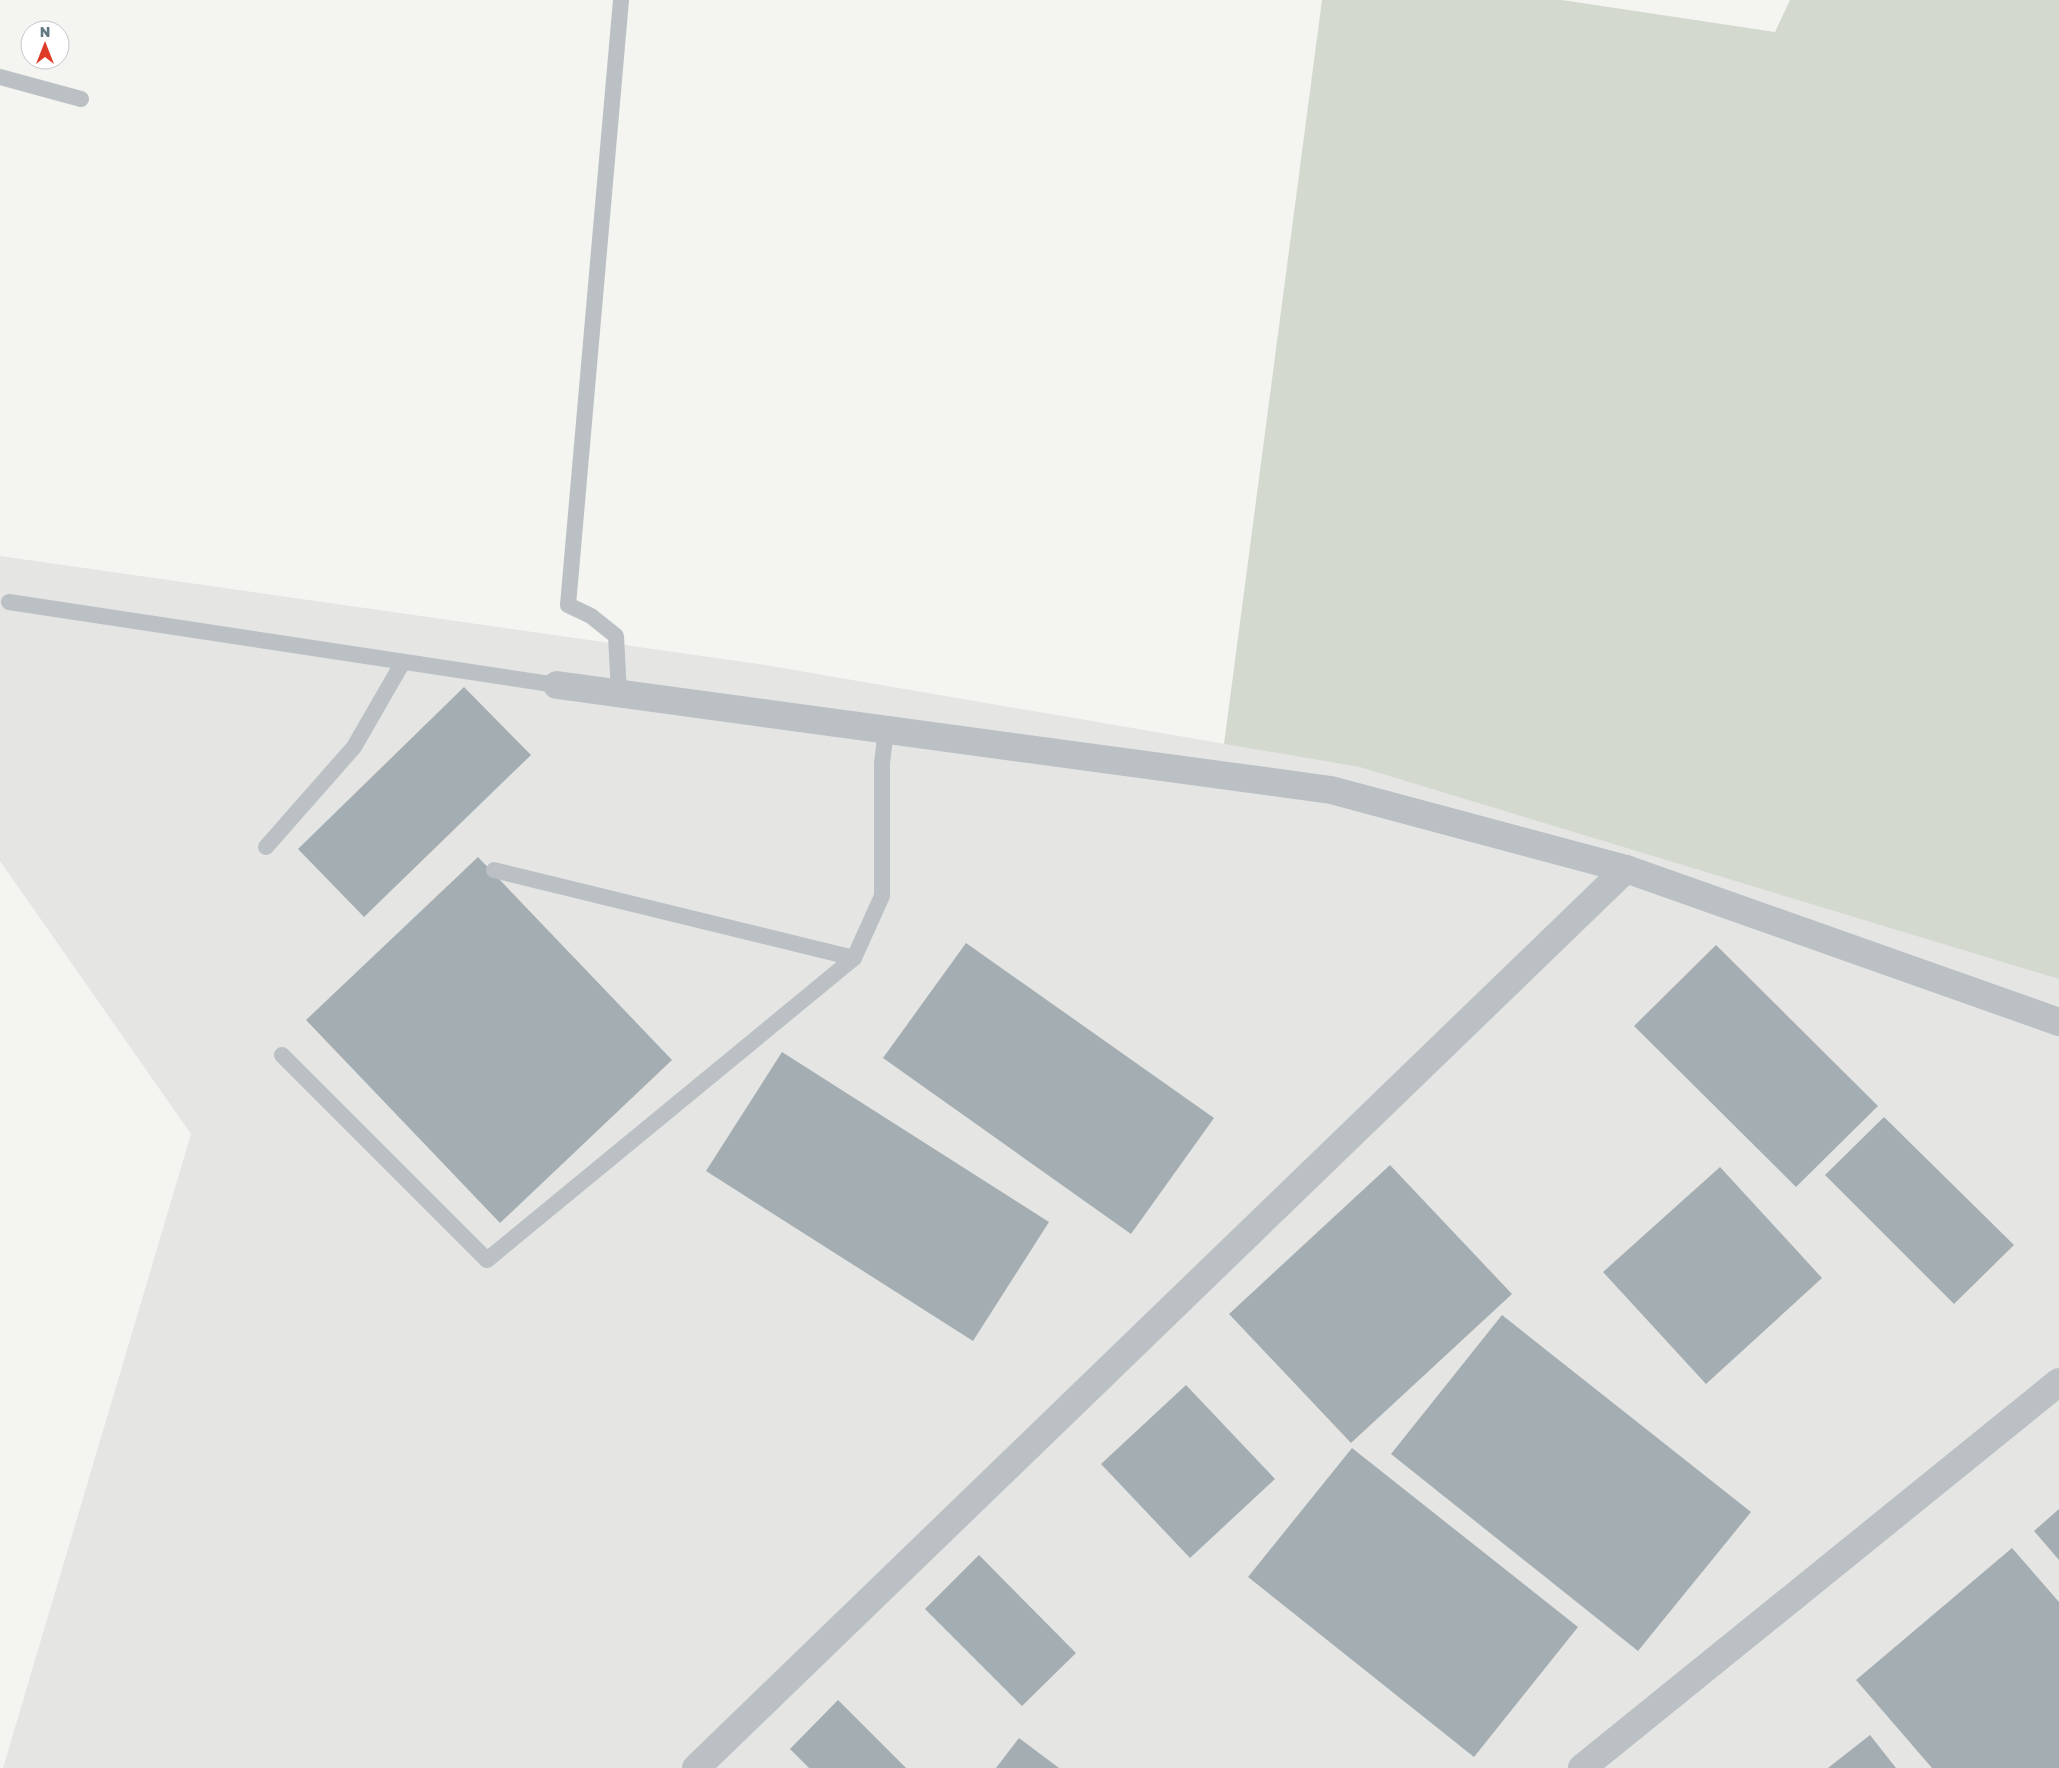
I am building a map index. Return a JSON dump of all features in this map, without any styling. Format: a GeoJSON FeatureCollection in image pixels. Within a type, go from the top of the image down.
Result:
{"type":"FeatureCollection","features":[{"type":"Feature","properties":{"kind":"street"},"geometry":{"type":"LineString","coordinates":[[557,685],[1331,790],[1626,869],[2059,1022]]}},
{"type":"Feature","properties":{"kind":"street"},"geometry":{"type":"LineString","coordinates":[[696,1768],[1626,869]]}},
{"type":"Feature","properties":{"kind":"street"},"geometry":{"type":"LineString","coordinates":[[1582,1768],[2059,1382]]}},
{"type":"Feature","properties":{"kind":"lane"},"geometry":{"type":"LineString","coordinates":[[619,693],[616,636],[591,616],[568,605],[621,0]]}},
{"type":"Feature","properties":{"kind":"lane"},"geometry":{"type":"LineString","coordinates":[[0,77],[81,99]]}},
{"type":"Feature","properties":{"kind":"lane"},"geometry":{"type":"LineString","coordinates":[[9,602],[557,685]]}},
{"type":"Feature","properties":{"kind":"lane"},"geometry":{"type":"LineString","coordinates":[[266,847],[354,747],[403,662]]}},
{"type":"Feature","properties":{"kind":"lane"},"geometry":{"type":"LineString","coordinates":[[282,1055],[487,1260],[854,958],[882,896],[882,763],[886,730]]}},
{"type":"Feature","properties":{"kind":"lane"},"geometry":{"type":"LineString","coordinates":[[494,870],[854,958]]}},
{"type":"Feature","properties":{"kind":"shaded area"},"geometry":{"type":"Polygon","coordinates":[[[1322,0],[1562,0],[1775,32],[1790,0],[2059,0],[2059,979],[1359,767],[1224,744],[1322,0]]]}},
{"type":"Feature","properties":{"kind":"shaded area"},"geometry":{"type":"Polygon","coordinates":[[[0,556],[765,665],[1359,767],[2059,978],[2059,1768],[3,1768],[191,1134],[0,861],[0,556]]]}},
{"type":"Feature","properties":{"kind":"building"},"geometry":{"type":"Polygon","coordinates":[[[464,687],[531,755],[364,917],[298,849],[464,687]]]}},
{"type":"Feature","properties":{"kind":"building"},"geometry":{"type":"Polygon","coordinates":[[[478,857],[672,1060],[500,1223],[306,1020],[478,857]]]}},
{"type":"Feature","properties":{"kind":"building"},"geometry":{"type":"Polygon","coordinates":[[[966,943],[1214,1118],[1131,1234],[883,1058],[966,943]]]}},
{"type":"Feature","properties":{"kind":"building"},"geometry":{"type":"Polygon","coordinates":[[[1716,945],[1878,1106],[1796,1187],[1634,1026],[1716,945]]]}},
{"type":"Feature","properties":{"kind":"building"},"geometry":{"type":"Polygon","coordinates":[[[782,1052],[1049,1222],[973,1341],[706,1171],[782,1052]]]}},
{"type":"Feature","properties":{"kind":"building"},"geometry":{"type":"Polygon","coordinates":[[[1884,1117],[2014,1245],[1954,1304],[1825,1175],[1884,1117]]]}},
{"type":"Feature","properties":{"kind":"building"},"geometry":{"type":"Polygon","coordinates":[[[1390,1165],[1512,1294],[1351,1443],[1229,1314],[1390,1165]]]}},
{"type":"Feature","properties":{"kind":"building"},"geometry":{"type":"Polygon","coordinates":[[[1720,1167],[1822,1278],[1706,1384],[1603,1272],[1720,1167]]]}},
{"type":"Feature","properties":{"kind":"building"},"geometry":{"type":"Polygon","coordinates":[[[1502,1315],[1751,1512],[1638,1651],[1391,1454],[1502,1315]]]}},
{"type":"Feature","properties":{"kind":"building"},"geometry":{"type":"Polygon","coordinates":[[[1186,1385],[1275,1479],[1190,1558],[1101,1464],[1186,1385]]]}},
{"type":"Feature","properties":{"kind":"building"},"geometry":{"type":"Polygon","coordinates":[[[1352,1448],[1578,1627],[1474,1757],[1248,1577],[1352,1448]]]}},
{"type":"Feature","properties":{"kind":"building"},"geometry":{"type":"Polygon","coordinates":[[[2059,1509],[2059,1560],[2034,1531],[2059,1509]]]}},
{"type":"Feature","properties":{"kind":"building"},"geometry":{"type":"Polygon","coordinates":[[[2012,1548],[2059,1602],[2059,1768],[1932,1768],[1856,1680],[2012,1548]]]}},
{"type":"Feature","properties":{"kind":"building"},"geometry":{"type":"Polygon","coordinates":[[[979,1555],[1076,1653],[1022,1706],[925,1609],[979,1555]]]}},
{"type":"Feature","properties":{"kind":"building"},"geometry":{"type":"Polygon","coordinates":[[[838,1700],[906,1768],[809,1768],[790,1749],[838,1700]]]}},
{"type":"Feature","properties":{"kind":"building"},"geometry":{"type":"Polygon","coordinates":[[[1870,1735],[1896,1768],[1828,1768],[1870,1735]]]}},
{"type":"Feature","properties":{"kind":"building"},"geometry":{"type":"Polygon","coordinates":[[[1019,1738],[1059,1768],[996,1768],[1019,1738]]]}}]}
